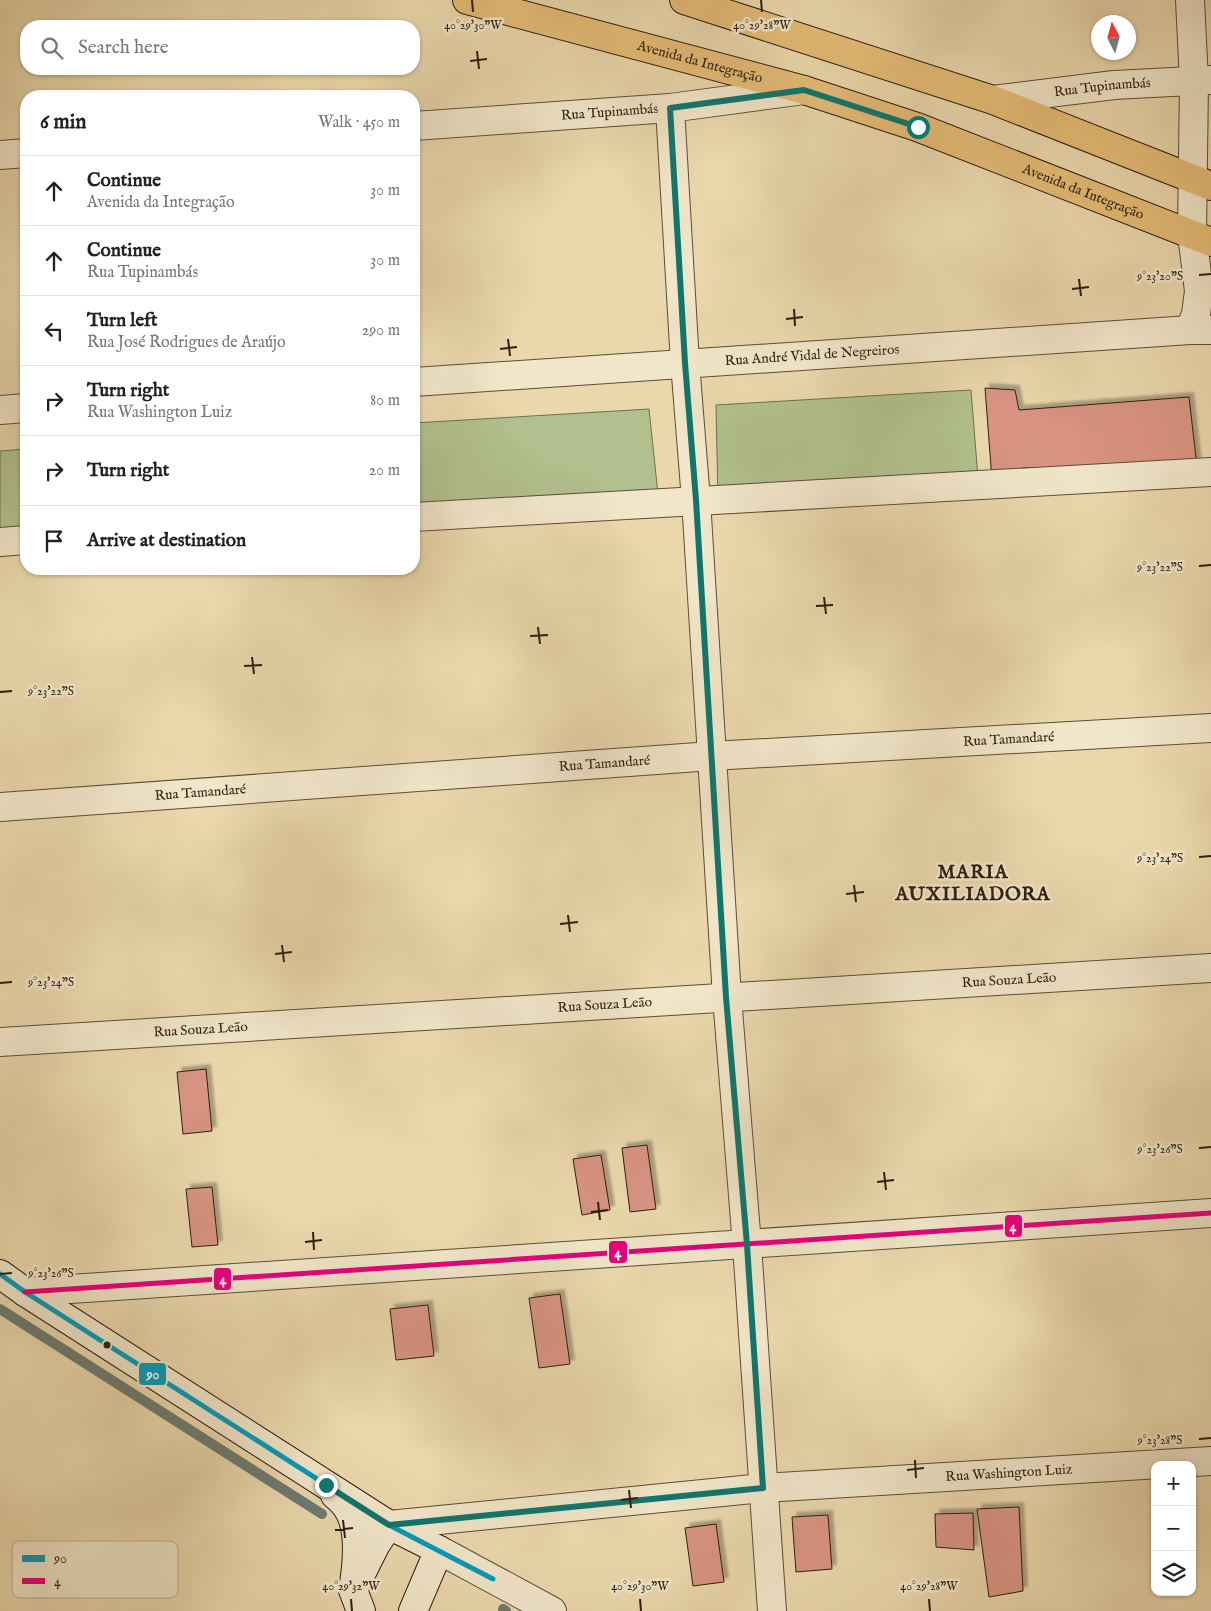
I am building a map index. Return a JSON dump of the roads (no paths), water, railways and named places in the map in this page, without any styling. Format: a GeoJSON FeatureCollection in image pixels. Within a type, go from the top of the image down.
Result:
{"type":"FeatureCollection","features":[{"type":"Feature","properties":{"kind":"main road","name":"Avenida da Integração"},"geometry":{"type":"LineString","coordinates":[[467,0],[804,90],[918,127],[1202,238]]}},
{"type":"Feature","properties":{"kind":"main road"},"geometry":{"type":"LineString","coordinates":[[684,0],[993,100],[1202,182]]}},
{"type":"Feature","properties":{"kind":"street"},"geometry":{"type":"LineString","coordinates":[[1190,0],[1203,81],[1202,238],[1198,301],[1201,330]]}},
{"type":"Feature","properties":{"kind":"street","name":"Rua Tupinambás"},"geometry":{"type":"LineString","coordinates":[[993,100],[1114,85],[1203,81]]}},
{"type":"Feature","properties":{"kind":"street","name":"Rua Tupinambás"},"geometry":{"type":"LineString","coordinates":[[420,126],[670,108],[804,90]]}},
{"type":"Feature","properties":{"kind":"street"},"geometry":{"type":"LineString","coordinates":[[670,108],[726,997],[747,1245],[772,1611]]}},
{"type":"Feature","properties":{"kind":"street"},"geometry":{"type":"LineString","coordinates":[[0,155],[20,153]]}},
{"type":"Feature","properties":{"kind":"street","name":"Rua André Vidal de Negreiros"},"geometry":{"type":"LineString","coordinates":[[420,382],[1201,330]]}},
{"type":"Feature","properties":{"kind":"street"},"geometry":{"type":"LineString","coordinates":[[0,410],[20,408]]}},
{"type":"Feature","properties":{"kind":"street"},"geometry":{"type":"LineString","coordinates":[[420,517],[1211,472]]}},
{"type":"Feature","properties":{"kind":"street"},"geometry":{"type":"LineString","coordinates":[[0,542],[20,540]]}},
{"type":"Feature","properties":{"kind":"street","name":"Rua Tamandaré"},"geometry":{"type":"LineString","coordinates":[[0,807],[712,756],[1211,728]]}},
{"type":"Feature","properties":{"kind":"street","name":"Rua Souza Leão"},"geometry":{"type":"LineString","coordinates":[[0,1042],[1211,968]]}},
{"type":"Feature","properties":{"kind":"street"},"geometry":{"type":"LineString","coordinates":[[25,1292],[1211,1213]]}},
{"type":"Feature","properties":{"kind":"street"},"geometry":{"type":"LineString","coordinates":[[0,1274],[25,1292],[389,1525],[552,1611]]}},
{"type":"Feature","properties":{"kind":"street","name":"Rua Washington Luiz"},"geometry":{"type":"LineString","coordinates":[[389,1525],[763,1488],[1211,1461]]}},
{"type":"Feature","properties":{"kind":"street"},"geometry":{"type":"LineString","coordinates":[[326,1485],[347,1507],[356,1530],[357,1600]]}},
{"type":"Feature","properties":{"kind":"street"},"geometry":{"type":"LineString","coordinates":[[357,1600],[376,1544],[389,1525]]}},
{"type":"Feature","properties":{"kind":"street"},"geometry":{"type":"LineString","coordinates":[[413,1611],[439,1550]]}},
{"type":"Feature","properties":{"kind":"waterway"},"geometry":{"type":"LineString","coordinates":[[0,1309],[322,1514]]}},
{"type":"Feature","properties":{"kind":"district","name":"MARIA AUXILIADORA"},"geometry":{"type":"Point","coordinates":[973,884]}}]}
